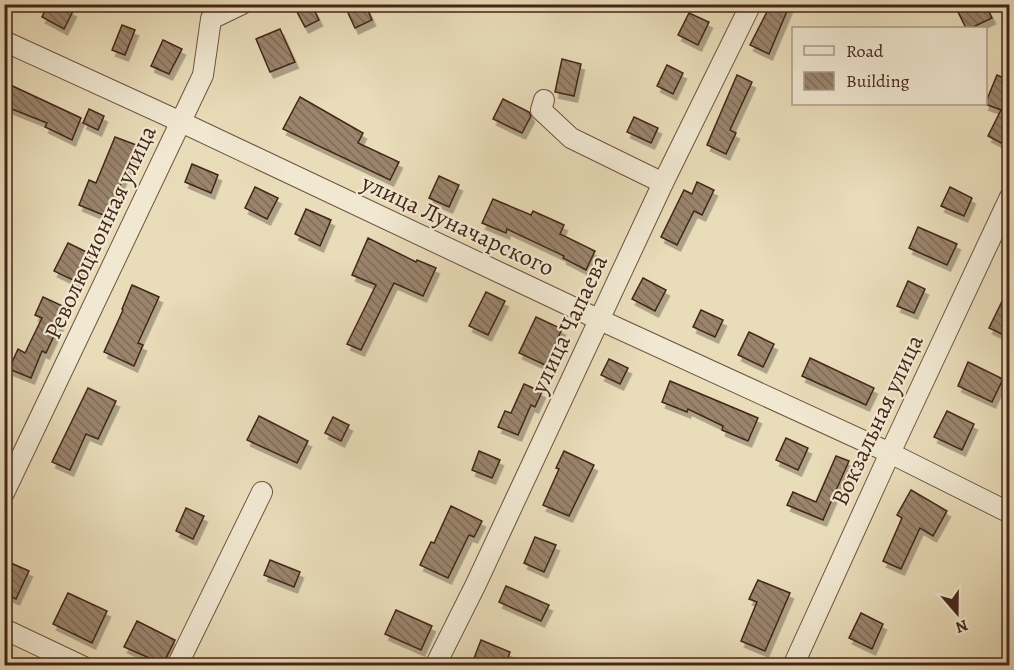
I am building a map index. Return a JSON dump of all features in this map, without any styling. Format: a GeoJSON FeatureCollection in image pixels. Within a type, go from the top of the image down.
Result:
{"type":"FeatureCollection","features":[{"type":"Feature","properties":{"kind":"street","name":"Революционная улица"},"geometry":{"type":"LineString","coordinates":[[4,493],[202,75],[209,12],[242,4]]}},
{"type":"Feature","properties":{"kind":"street","name":"улица Чапаева"},"geometry":{"type":"LineString","coordinates":[[435,666],[476,584],[663,183],[751,4]]}},
{"type":"Feature","properties":{"kind":"street","name":"улица Луначарского"},"geometry":{"type":"LineString","coordinates":[[4,41],[890,453],[1010,513]]}},
{"type":"Feature","properties":{"kind":"street"},"geometry":{"type":"LineString","coordinates":[[544,100],[541,110],[571,138],[663,183]]}},
{"type":"Feature","properties":{"kind":"street","name":"Вокзальная улица"},"geometry":{"type":"LineString","coordinates":[[793,666],[1010,197]]}},
{"type":"Feature","properties":{"kind":"street"},"geometry":{"type":"LineString","coordinates":[[177,666],[262,492]]}},
{"type":"Feature","properties":{"kind":"street"},"geometry":{"type":"LineString","coordinates":[[4,629],[82,666]]}},
{"type":"Feature","properties":{"kind":"building"},"geometry":{"type":"Polygon","coordinates":[[[48,4],[61,4],[73,11],[64,29],[42,17],[48,4]]]}},
{"type":"Feature","properties":{"kind":"building"},"geometry":{"type":"Polygon","coordinates":[[[311,4],[319,20],[305,27],[296,10],[311,4]]]}},
{"type":"Feature","properties":{"kind":"building"},"geometry":{"type":"Polygon","coordinates":[[[344,4],[365,4],[372,20],[355,28],[344,4]]]}},
{"type":"Feature","properties":{"kind":"building"},"geometry":{"type":"Polygon","coordinates":[[[771,4],[790,4],[769,54],[750,45],[771,4]]]}},
{"type":"Feature","properties":{"kind":"building"},"geometry":{"type":"Polygon","coordinates":[[[974,4],[985,4],[992,18],[973,27],[966,27],[958,12],[974,4]]]}},
{"type":"Feature","properties":{"kind":"building"},"geometry":{"type":"Polygon","coordinates":[[[689,13],[709,22],[698,45],[678,35],[689,13]]]}},
{"type":"Feature","properties":{"kind":"building"},"geometry":{"type":"Polygon","coordinates":[[[122,25],[135,30],[125,55],[112,50],[122,25]]]}},
{"type":"Feature","properties":{"kind":"building"},"geometry":{"type":"Polygon","coordinates":[[[280,29],[295,62],[270,72],[256,39],[280,29]]]}},
{"type":"Feature","properties":{"kind":"building"},"geometry":{"type":"Polygon","coordinates":[[[163,40],[182,49],[169,74],[151,66],[163,40]]]}},
{"type":"Feature","properties":{"kind":"building"},"geometry":{"type":"Polygon","coordinates":[[[562,59],[581,64],[574,96],[555,92],[562,59]]]}},
{"type":"Feature","properties":{"kind":"building"},"geometry":{"type":"Polygon","coordinates":[[[667,65],[683,73],[673,94],[657,86],[667,65]]]}},
{"type":"Feature","properties":{"kind":"building"},"geometry":{"type":"Polygon","coordinates":[[[737,75],[752,82],[730,130],[736,133],[726,154],[707,145],[737,75]]]}},
{"type":"Feature","properties":{"kind":"building"},"geometry":{"type":"Polygon","coordinates":[[[997,75],[1010,81],[1010,136],[1005,145],[988,136],[1001,110],[987,105],[997,75]]]}},
{"type":"Feature","properties":{"kind":"building"},"geometry":{"type":"Polygon","coordinates":[[[4,82],[81,118],[72,140],[45,127],[47,123],[4,106],[4,82]]]}},
{"type":"Feature","properties":{"kind":"building"},"geometry":{"type":"Polygon","coordinates":[[[300,97],[363,133],[358,143],[399,162],[390,180],[283,129],[300,97]]]}},
{"type":"Feature","properties":{"kind":"building"},"geometry":{"type":"Polygon","coordinates":[[[503,99],[529,112],[531,116],[522,133],[493,119],[503,99]]]}},
{"type":"Feature","properties":{"kind":"building"},"geometry":{"type":"Polygon","coordinates":[[[89,109],[104,116],[98,130],[83,123],[89,109]]]}},
{"type":"Feature","properties":{"kind":"building"},"geometry":{"type":"Polygon","coordinates":[[[634,117],[658,128],[651,143],[627,132],[634,117]]]}},
{"type":"Feature","properties":{"kind":"building"},"geometry":{"type":"Polygon","coordinates":[[[115,137],[139,146],[129,171],[126,170],[108,217],[79,205],[89,180],[96,183],[115,137]]]}},
{"type":"Feature","properties":{"kind":"building"},"geometry":{"type":"Polygon","coordinates":[[[192,164],[218,175],[211,193],[185,182],[192,164]]]}},
{"type":"Feature","properties":{"kind":"building"},"geometry":{"type":"Polygon","coordinates":[[[439,176],[459,185],[449,207],[429,198],[439,176]]]}},
{"type":"Feature","properties":{"kind":"building"},"geometry":{"type":"Polygon","coordinates":[[[697,182],[714,190],[702,215],[694,211],[677,245],[661,237],[684,190],[692,194],[697,182]]]}},
{"type":"Feature","properties":{"kind":"building"},"geometry":{"type":"Polygon","coordinates":[[[255,187],[278,198],[267,219],[245,208],[255,187]]]}},
{"type":"Feature","properties":{"kind":"building"},"geometry":{"type":"Polygon","coordinates":[[[950,187],[972,198],[964,216],[941,206],[950,187]]]}},
{"type":"Feature","properties":{"kind":"building"},"geometry":{"type":"Polygon","coordinates":[[[493,199],[531,215],[533,211],[564,225],[560,234],[595,251],[586,270],[563,258],[564,256],[507,229],[506,233],[482,223],[493,199]]]}},
{"type":"Feature","properties":{"kind":"building"},"geometry":{"type":"Polygon","coordinates":[[[306,209],[331,220],[320,246],[295,234],[306,209]]]}},
{"type":"Feature","properties":{"kind":"building"},"geometry":{"type":"Polygon","coordinates":[[[918,227],[957,244],[947,265],[909,248],[918,227]]]}},
{"type":"Feature","properties":{"kind":"building"},"geometry":{"type":"Polygon","coordinates":[[[368,238],[416,262],[417,260],[436,268],[423,296],[394,283],[361,350],[347,344],[376,285],[352,275],[368,238]]]}},
{"type":"Feature","properties":{"kind":"building"},"geometry":{"type":"Polygon","coordinates":[[[68,243],[91,254],[77,282],[54,271],[68,243]]]}},
{"type":"Feature","properties":{"kind":"building"},"geometry":{"type":"Polygon","coordinates":[[[643,278],[666,290],[655,311],[632,299],[643,278]]]}},
{"type":"Feature","properties":{"kind":"building"},"geometry":{"type":"Polygon","coordinates":[[[908,281],[925,289],[914,313],[897,306],[908,281]]]}},
{"type":"Feature","properties":{"kind":"building"},"geometry":{"type":"Polygon","coordinates":[[[132,285],[159,297],[138,343],[143,345],[134,366],[104,352],[132,285]]]}},
{"type":"Feature","properties":{"kind":"building"},"geometry":{"type":"Polygon","coordinates":[[[1010,285],[1010,338],[989,328],[1010,285]]]}},
{"type":"Feature","properties":{"kind":"building"},"geometry":{"type":"Polygon","coordinates":[[[486,292],[505,301],[488,335],[469,326],[486,292]]]}},
{"type":"Feature","properties":{"kind":"building"},"geometry":{"type":"Polygon","coordinates":[[[43,297],[67,308],[46,353],[42,351],[31,378],[9,369],[18,349],[25,353],[42,318],[35,315],[43,297]]]}},
{"type":"Feature","properties":{"kind":"building"},"geometry":{"type":"Polygon","coordinates":[[[701,310],[723,320],[715,337],[693,327],[701,310]]]}},
{"type":"Feature","properties":{"kind":"building"},"geometry":{"type":"Polygon","coordinates":[[[536,317],[562,329],[545,365],[519,353],[536,317]]]}},
{"type":"Feature","properties":{"kind":"building"},"geometry":{"type":"Polygon","coordinates":[[[749,332],[774,344],[763,367],[738,355],[749,332]]]}},
{"type":"Feature","properties":{"kind":"building"},"geometry":{"type":"Polygon","coordinates":[[[810,358],[874,388],[866,405],[802,376],[810,358]]]}},
{"type":"Feature","properties":{"kind":"building"},"geometry":{"type":"Polygon","coordinates":[[[609,359],[628,368],[620,384],[601,375],[609,359]]]}},
{"type":"Feature","properties":{"kind":"building"},"geometry":{"type":"Polygon","coordinates":[[[968,362],[1003,379],[992,402],[958,386],[968,362]]]}},
{"type":"Feature","properties":{"kind":"building"},"geometry":{"type":"Polygon","coordinates":[[[670,381],[758,418],[748,441],[722,430],[723,426],[688,409],[687,412],[662,402],[670,381]]]}},
{"type":"Feature","properties":{"kind":"building"},"geometry":{"type":"Polygon","coordinates":[[[524,384],[542,392],[535,407],[531,405],[518,435],[498,427],[505,411],[511,413],[524,384]]]}},
{"type":"Feature","properties":{"kind":"building"},"geometry":{"type":"Polygon","coordinates":[[[88,388],[116,401],[98,439],[86,434],[70,470],[52,462],[88,388]]]}},
{"type":"Feature","properties":{"kind":"building"},"geometry":{"type":"Polygon","coordinates":[[[947,411],[974,424],[962,450],[934,437],[947,411]]]}},
{"type":"Feature","properties":{"kind":"building"},"geometry":{"type":"Polygon","coordinates":[[[259,416],[308,441],[297,463],[247,440],[259,416]]]}},
{"type":"Feature","properties":{"kind":"building"},"geometry":{"type":"Polygon","coordinates":[[[333,417],[349,425],[341,441],[325,433],[333,417]]]}},
{"type":"Feature","properties":{"kind":"building"},"geometry":{"type":"Polygon","coordinates":[[[786,438],[808,448],[798,470],[776,460],[786,438]]]}},
{"type":"Feature","properties":{"kind":"building"},"geometry":{"type":"Polygon","coordinates":[[[479,451],[500,460],[492,478],[472,470],[479,451]]]}},
{"type":"Feature","properties":{"kind":"building"},"geometry":{"type":"Polygon","coordinates":[[[564,451],[594,465],[569,516],[543,505],[559,469],[556,468],[564,451]]]}},
{"type":"Feature","properties":{"kind":"building"},"geometry":{"type":"Polygon","coordinates":[[[836,456],[849,461],[823,520],[787,505],[793,492],[816,502],[836,456]]]}},
{"type":"Feature","properties":{"kind":"building"},"geometry":{"type":"Polygon","coordinates":[[[911,490],[947,511],[933,536],[920,528],[901,569],[883,561],[902,518],[897,515],[911,490]]]}},
{"type":"Feature","properties":{"kind":"building"},"geometry":{"type":"Polygon","coordinates":[[[451,506],[482,521],[474,537],[469,535],[448,578],[420,565],[431,542],[434,543],[451,506]]]}},
{"type":"Feature","properties":{"kind":"building"},"geometry":{"type":"Polygon","coordinates":[[[186,508],[204,516],[193,539],[176,531],[186,508]]]}},
{"type":"Feature","properties":{"kind":"building"},"geometry":{"type":"Polygon","coordinates":[[[535,537],[556,545],[544,572],[524,563],[535,537]]]}},
{"type":"Feature","properties":{"kind":"building"},"geometry":{"type":"Polygon","coordinates":[[[4,560],[29,571],[16,599],[4,593],[4,560]]]}},
{"type":"Feature","properties":{"kind":"building"},"geometry":{"type":"Polygon","coordinates":[[[270,560],[300,572],[294,587],[264,575],[270,560]]]}},
{"type":"Feature","properties":{"kind":"building"},"geometry":{"type":"Polygon","coordinates":[[[758,580],[790,593],[765,651],[741,641],[757,602],[749,599],[758,580]]]}},
{"type":"Feature","properties":{"kind":"building"},"geometry":{"type":"Polygon","coordinates":[[[506,586],[549,605],[541,621],[499,602],[506,586]]]}},
{"type":"Feature","properties":{"kind":"building"},"geometry":{"type":"Polygon","coordinates":[[[68,593],[107,611],[92,643],[53,624],[68,593]]]}},
{"type":"Feature","properties":{"kind":"building"},"geometry":{"type":"Polygon","coordinates":[[[396,610],[432,626],[421,650],[385,634],[396,610]]]}},
{"type":"Feature","properties":{"kind":"building"},"geometry":{"type":"Polygon","coordinates":[[[861,613],[883,624],[872,649],[849,638],[861,613]]]}},
{"type":"Feature","properties":{"kind":"building"},"geometry":{"type":"Polygon","coordinates":[[[137,621],[175,640],[163,664],[124,647],[137,621]]]}},
{"type":"Feature","properties":{"kind":"building"},"geometry":{"type":"Polygon","coordinates":[[[481,640],[510,652],[505,666],[471,666],[481,640]]]}}]}
